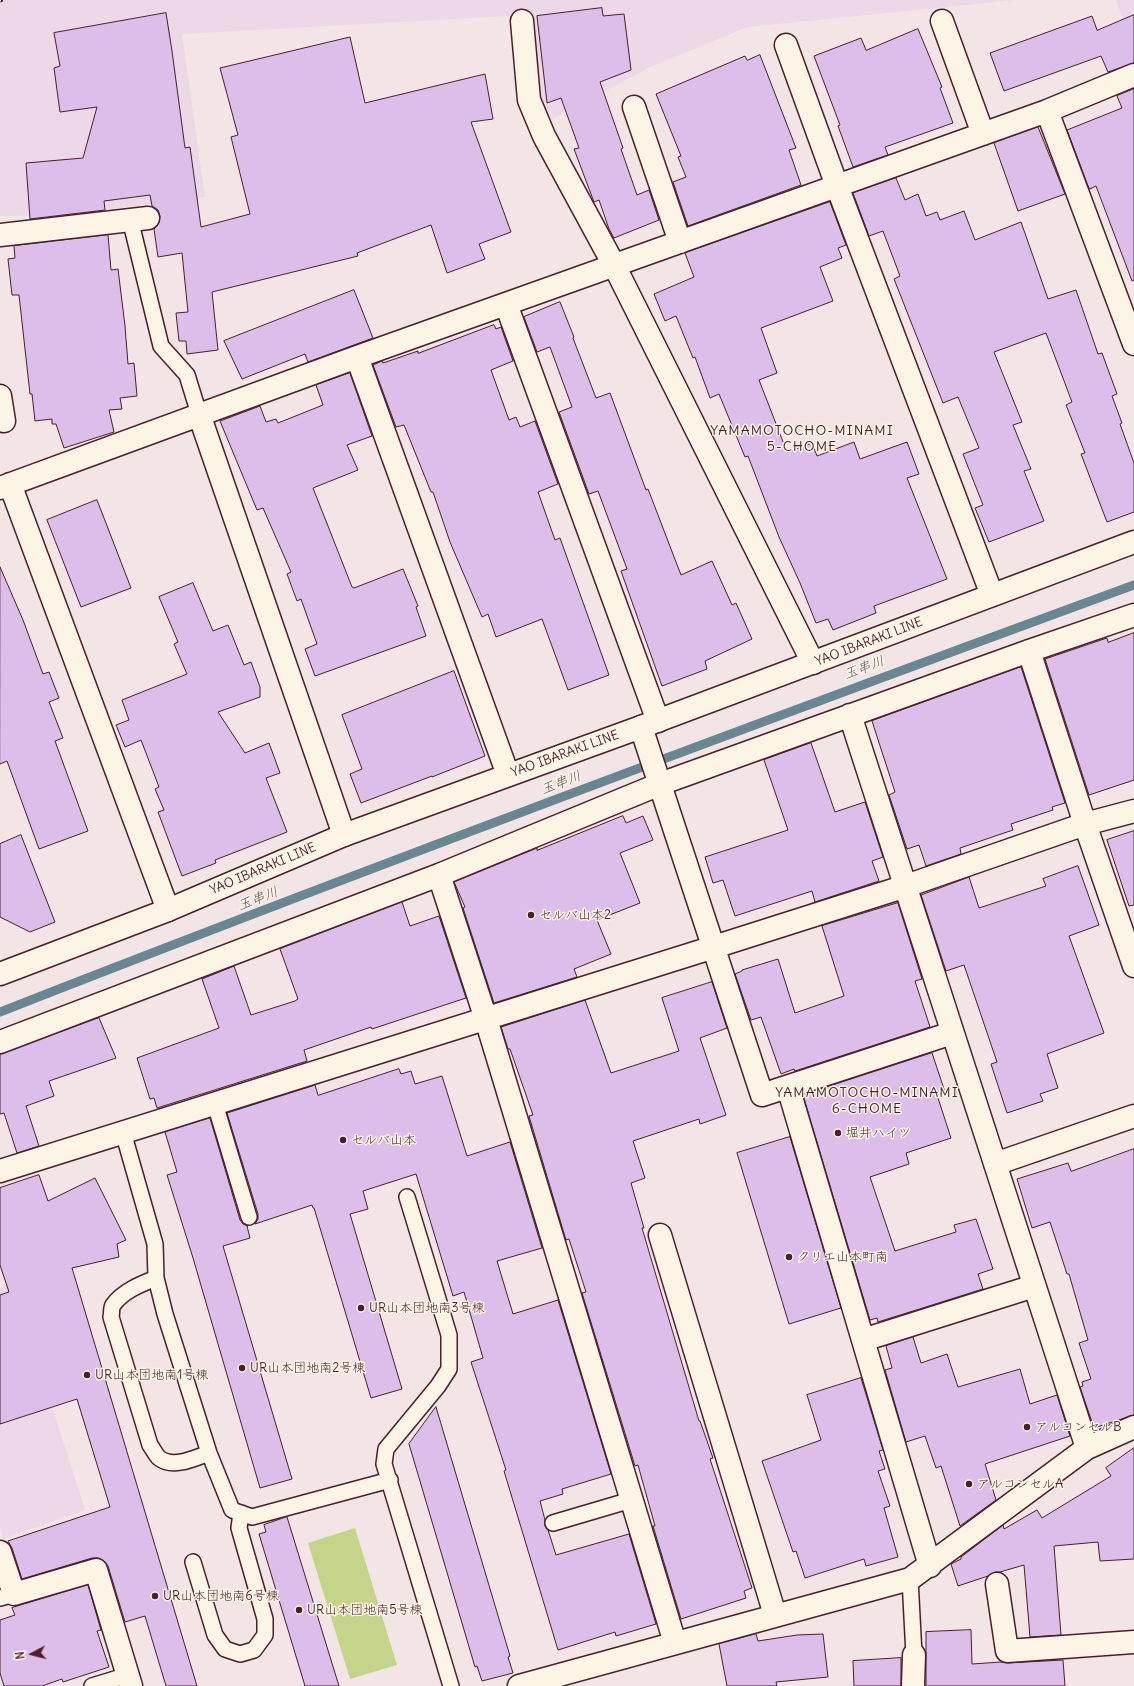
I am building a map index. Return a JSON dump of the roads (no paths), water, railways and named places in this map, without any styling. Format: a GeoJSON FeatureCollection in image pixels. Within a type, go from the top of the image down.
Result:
{"type":"FeatureCollection","features":[{"type":"Feature","properties":{"kind":"street"},"geometry":{"type":"LineString","coordinates":[[522,21],[530,100],[544,136],[614,265],[813,663]]}},
{"type":"Feature","properties":{"kind":"street"},"geometry":{"type":"LineString","coordinates":[[942,21],[983,134]]}},
{"type":"Feature","properties":{"kind":"street"},"geometry":{"type":"LineString","coordinates":[[786,45],[837,186],[992,595]]}},
{"type":"Feature","properties":{"kind":"street"},"geometry":{"type":"LineString","coordinates":[[168,910],[5,486],[199,414],[1047,111],[1134,75]]}},
{"type":"Feature","properties":{"kind":"street"},"geometry":{"type":"LineString","coordinates":[[634,107],[680,242]]}},
{"type":"Feature","properties":{"kind":"street"},"geometry":{"type":"LineString","coordinates":[[1047,111],[1134,344]]}},
{"type":"Feature","properties":{"kind":"street"},"geometry":{"type":"LineString","coordinates":[[0,235],[139,219]]}},
{"type":"Feature","properties":{"kind":"street"},"geometry":{"type":"LineString","coordinates":[[506,304],[648,730],[658,779],[762,1096],[952,1033]]}},
{"type":"Feature","properties":{"kind":"street"},"geometry":{"type":"LineString","coordinates":[[357,358],[508,775]]}},
{"type":"Feature","properties":{"kind":"street"},"geometry":{"type":"LineString","coordinates":[[0,396],[4,422]]}},
{"type":"Feature","properties":{"kind":"street"},"geometry":{"type":"LineString","coordinates":[[199,414],[344,835]]}},
{"type":"Feature","properties":{"kind":"street","name":"YAO IBARAKI LINE"},"geometry":{"type":"LineString","coordinates":[[0,974],[168,910],[344,835],[508,775],[648,730],[813,663],[1134,542]]}},
{"type":"Feature","properties":{"kind":"street"},"geometry":{"type":"LineString","coordinates":[[0,1042],[439,875],[658,779],[850,716],[1029,651],[1134,615]]}},
{"type":"Feature","properties":{"kind":"street"},"geometry":{"type":"LineString","coordinates":[[1029,651],[1085,824],[1134,966]]}},
{"type":"Feature","properties":{"kind":"street"},"geometry":{"type":"LineString","coordinates":[[850,716],[1087,1448]]}},
{"type":"Feature","properties":{"kind":"street"},"geometry":{"type":"LineString","coordinates":[[0,1170],[714,947],[906,886],[1085,824],[1134,811]]}},
{"type":"Feature","properties":{"kind":"street"},"geometry":{"type":"LineString","coordinates":[[439,875],[486,1019],[675,1643]]}},
{"type":"Feature","properties":{"kind":"street"},"geometry":{"type":"LineString","coordinates":[[788,1087],[930,1566]]}},
{"type":"Feature","properties":{"kind":"street"},"geometry":{"type":"LineString","coordinates":[[995,1164],[1134,1116]]}},
{"type":"Feature","properties":{"kind":"street"},"geometry":{"type":"LineString","coordinates":[[660,1235],[775,1615]]}},
{"type":"Feature","properties":{"kind":"street"},"geometry":{"type":"LineString","coordinates":[[863,1340],[1034,1286]]}},
{"type":"Feature","properties":{"kind":"street"},"geometry":{"type":"LineString","coordinates":[[518,1686],[910,1579],[930,1566],[1087,1448],[1134,1427]]}},
{"type":"Feature","properties":{"kind":"street"},"geometry":{"type":"LineString","coordinates":[[0,1552],[7,1596],[96,1570],[130,1680]]}},
{"type":"Feature","properties":{"kind":"street"},"geometry":{"type":"LineString","coordinates":[[997,1584],[1007,1651],[1134,1642]]}},
{"type":"Feature","properties":{"kind":"street"},"geometry":{"type":"LineString","coordinates":[[913,1686],[914,1655]]}},
{"type":"Feature","properties":{"kind":"lane"},"geometry":{"type":"LineString","coordinates":[[139,219],[161,346],[187,375],[199,414]]}},
{"type":"Feature","properties":{"kind":"lane"},"geometry":{"type":"LineString","coordinates":[[215,1104],[249,1217]]}},
{"type":"Feature","properties":{"kind":"lane"},"geometry":{"type":"LineString","coordinates":[[123,1132],[155,1244],[156,1278],[165,1314],[209,1454],[232,1510],[252,1517],[390,1480]]}},
{"type":"Feature","properties":{"kind":"lane"},"geometry":{"type":"LineString","coordinates":[[407,1198],[449,1335],[449,1369],[438,1386],[386,1449],[384,1464],[451,1686]]}},
{"type":"Feature","properties":{"kind":"lane"},"geometry":{"type":"LineString","coordinates":[[156,1278],[134,1287],[122,1295],[112,1306],[111,1317],[150,1445],[160,1458],[171,1462],[182,1462],[209,1454]]}},
{"type":"Feature","properties":{"kind":"lane"},"geometry":{"type":"LineString","coordinates":[[553,1523],[631,1500]]}},
{"type":"Feature","properties":{"kind":"lane"},"geometry":{"type":"LineString","coordinates":[[193,1562],[215,1635],[225,1649],[240,1654],[254,1650],[265,1635],[265,1619],[239,1528],[241,1513]]}},
{"type":"Feature","properties":{"kind":"lane"},"geometry":{"type":"LineString","coordinates":[[910,1579],[914,1655]]}},
{"type":"Feature","properties":{"kind":"lane"},"geometry":{"type":"LineString","coordinates":[[92,1686],[130,1680]]}},
{"type":"Feature","properties":{"kind":"waterway","name":"玉串川"},"geometry":{"type":"LineString","coordinates":[[0,1012],[566,796],[1134,585]]}},
{"type":"Feature","properties":{"kind":"place","name":"セルバ山本2"},"geometry":{"type":"Point","coordinates":[531,915]}},
{"type":"Feature","properties":{"kind":"place","name":"堀井ハイツ"},"geometry":{"type":"Point","coordinates":[838,1133]}},
{"type":"Feature","properties":{"kind":"place","name":"セルバ山本"},"geometry":{"type":"Point","coordinates":[343,1140]}},
{"type":"Feature","properties":{"kind":"place","name":"クリエ山本町南"},"geometry":{"type":"Point","coordinates":[789,1257]}},
{"type":"Feature","properties":{"kind":"place","name":"UR山本団地南3号棟"},"geometry":{"type":"Point","coordinates":[361,1308]}},
{"type":"Feature","properties":{"kind":"place","name":"UR山本団地南2号棟"},"geometry":{"type":"Point","coordinates":[242,1368]}},
{"type":"Feature","properties":{"kind":"place","name":"UR山本団地南1号棟"},"geometry":{"type":"Point","coordinates":[87,1375]}},
{"type":"Feature","properties":{"kind":"place","name":"アルコンセルB"},"geometry":{"type":"Point","coordinates":[1027,1427]}},
{"type":"Feature","properties":{"kind":"place","name":"アルコンセルA"},"geometry":{"type":"Point","coordinates":[969,1484]}},
{"type":"Feature","properties":{"kind":"place","name":"UR山本団地南6号棟"},"geometry":{"type":"Point","coordinates":[155,1596]}},
{"type":"Feature","properties":{"kind":"place","name":"UR山本団地南5号棟"},"geometry":{"type":"Point","coordinates":[299,1610]}},
{"type":"Feature","properties":{"kind":"district","name":"YAMAMOTOCHO-MINAMI 5-CHOME"},"geometry":{"type":"Point","coordinates":[802,440]}},
{"type":"Feature","properties":{"kind":"district","name":"YAMAMOTOCHO-MINAMI 6-CHOME"},"geometry":{"type":"Point","coordinates":[867,1102]}}]}
